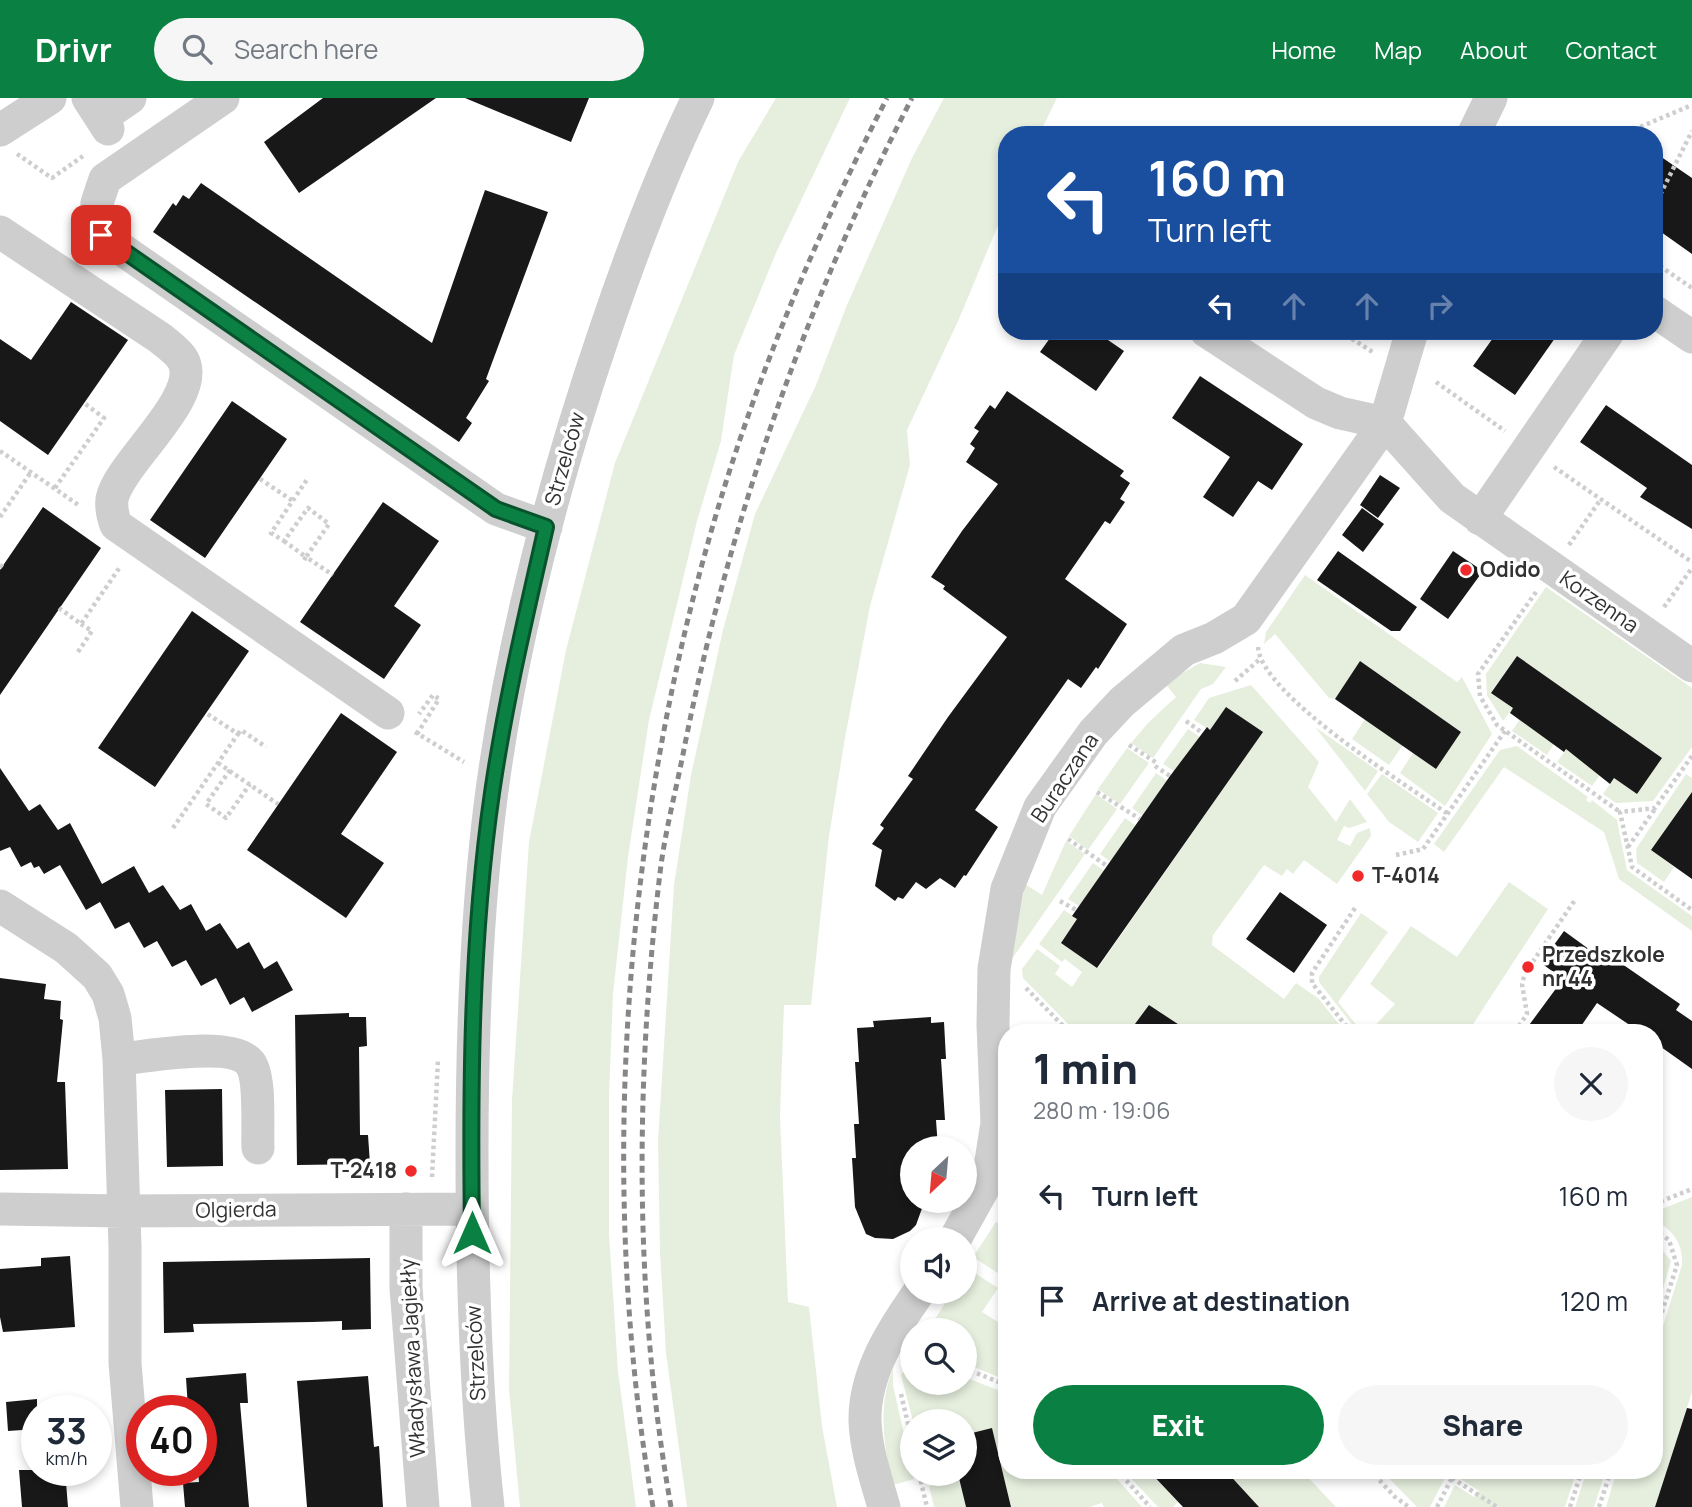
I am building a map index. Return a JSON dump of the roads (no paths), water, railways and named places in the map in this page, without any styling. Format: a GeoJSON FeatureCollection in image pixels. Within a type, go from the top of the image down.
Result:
{"type":"FeatureCollection","features":[{"type":"Feature","properties":{"kind":"street"},"geometry":{"type":"LineString","coordinates":[[5,140],[50,98]]}},
{"type":"Feature","properties":{"kind":"street"},"geometry":{"type":"LineString","coordinates":[[99,115],[130,98]]}},
{"type":"Feature","properties":{"kind":"street"},"geometry":{"type":"LineString","coordinates":[[223,98],[105,179],[97,203],[96,218],[101,235],[496,509],[546,527]]}},
{"type":"Feature","properties":{"kind":"street","name":"Strzelców"},"geometry":{"type":"LineString","coordinates":[[488,1507],[474,1332],[471,1209],[473,1047],[480,900],[492,794],[508,693],[546,527],[583,394],[623,278],[698,98]]}},
{"type":"Feature","properties":{"kind":"street"},"geometry":{"type":"LineString","coordinates":[[1477,126],[1491,98]]}},
{"type":"Feature","properties":{"kind":"street"},"geometry":{"type":"LineString","coordinates":[[0,232],[160,338],[183,360],[187,371],[181,395],[115,492],[112,517],[116,525],[388,713]]}},
{"type":"Feature","properties":{"kind":"street"},"geometry":{"type":"LineString","coordinates":[[1663,317],[1692,337]]}},
{"type":"Feature","properties":{"kind":"street"},"geometry":{"type":"LineString","coordinates":[[1220,340],[1316,403],[1340,413],[1385,422],[1409,340]]}},
{"type":"Feature","properties":{"kind":"street"},"geometry":{"type":"LineString","coordinates":[[1480,519],[1603,340]]}},
{"type":"Feature","properties":{"kind":"street","name":"Korzenna"},"geometry":{"type":"LineString","coordinates":[[1385,422],[1426,472],[1452,498],[1692,666]]}},
{"type":"Feature","properties":{"kind":"street","name":"Buraczana"},"geometry":{"type":"LineString","coordinates":[[962,1227],[988,1180],[997,1123],[994,969],[1007,889],[1040,807],[1093,733],[1122,702],[1184,650],[1214,638],[1246,619],[1385,422]]}},
{"type":"Feature","properties":{"kind":"street"},"geometry":{"type":"LineString","coordinates":[[0,906],[66,948],[97,976],[108,994],[111,1006],[119,1059],[125,1363],[137,1507]]}},
{"type":"Feature","properties":{"kind":"street"},"geometry":{"type":"LineString","coordinates":[[119,1059],[217,1051],[236,1055],[250,1062],[255,1075],[258,1148]]}},
{"type":"Feature","properties":{"kind":"street","name":"Olgierda"},"geometry":{"type":"LineString","coordinates":[[0,1209],[471,1209]]}},
{"type":"Feature","properties":{"kind":"street","name":"Władysława Jagiełły"},"geometry":{"type":"LineString","coordinates":[[406,1209],[406,1288],[424,1507]]}},
{"type":"Feature","properties":{"kind":"street"},"geometry":{"type":"LineString","coordinates":[[884,1507],[871,1460],[865,1421],[870,1378],[899,1320],[910,1304]]}},
{"type":"Feature","properties":{"kind":"railway"},"geometry":{"type":"LineString","coordinates":[[653,1507],[635,1381],[626,1252],[624,1121],[630,990],[643,860],[664,731],[691,605],[742,432],[798,287],[887,98]]}},
{"type":"Feature","properties":{"kind":"railway"},"geometry":{"type":"LineString","coordinates":[[671,1507],[650,1350],[642,1190],[646,1031],[665,841],[703,660],[749,495],[776,413],[838,253],[912,98]]}},
{"type":"Feature","properties":{"kind":"place","name":"Odido"},"geometry":{"type":"Point","coordinates":[1466,570]}},
{"type":"Feature","properties":{"kind":"place","name":"T-4014"},"geometry":{"type":"Point","coordinates":[1358,876]}},
{"type":"Feature","properties":{"kind":"place","name":"Przedszkole nr 44"},"geometry":{"type":"Point","coordinates":[1528,967]}},
{"type":"Feature","properties":{"kind":"place","name":"T-2418"},"geometry":{"type":"Point","coordinates":[411,1171]}}]}
